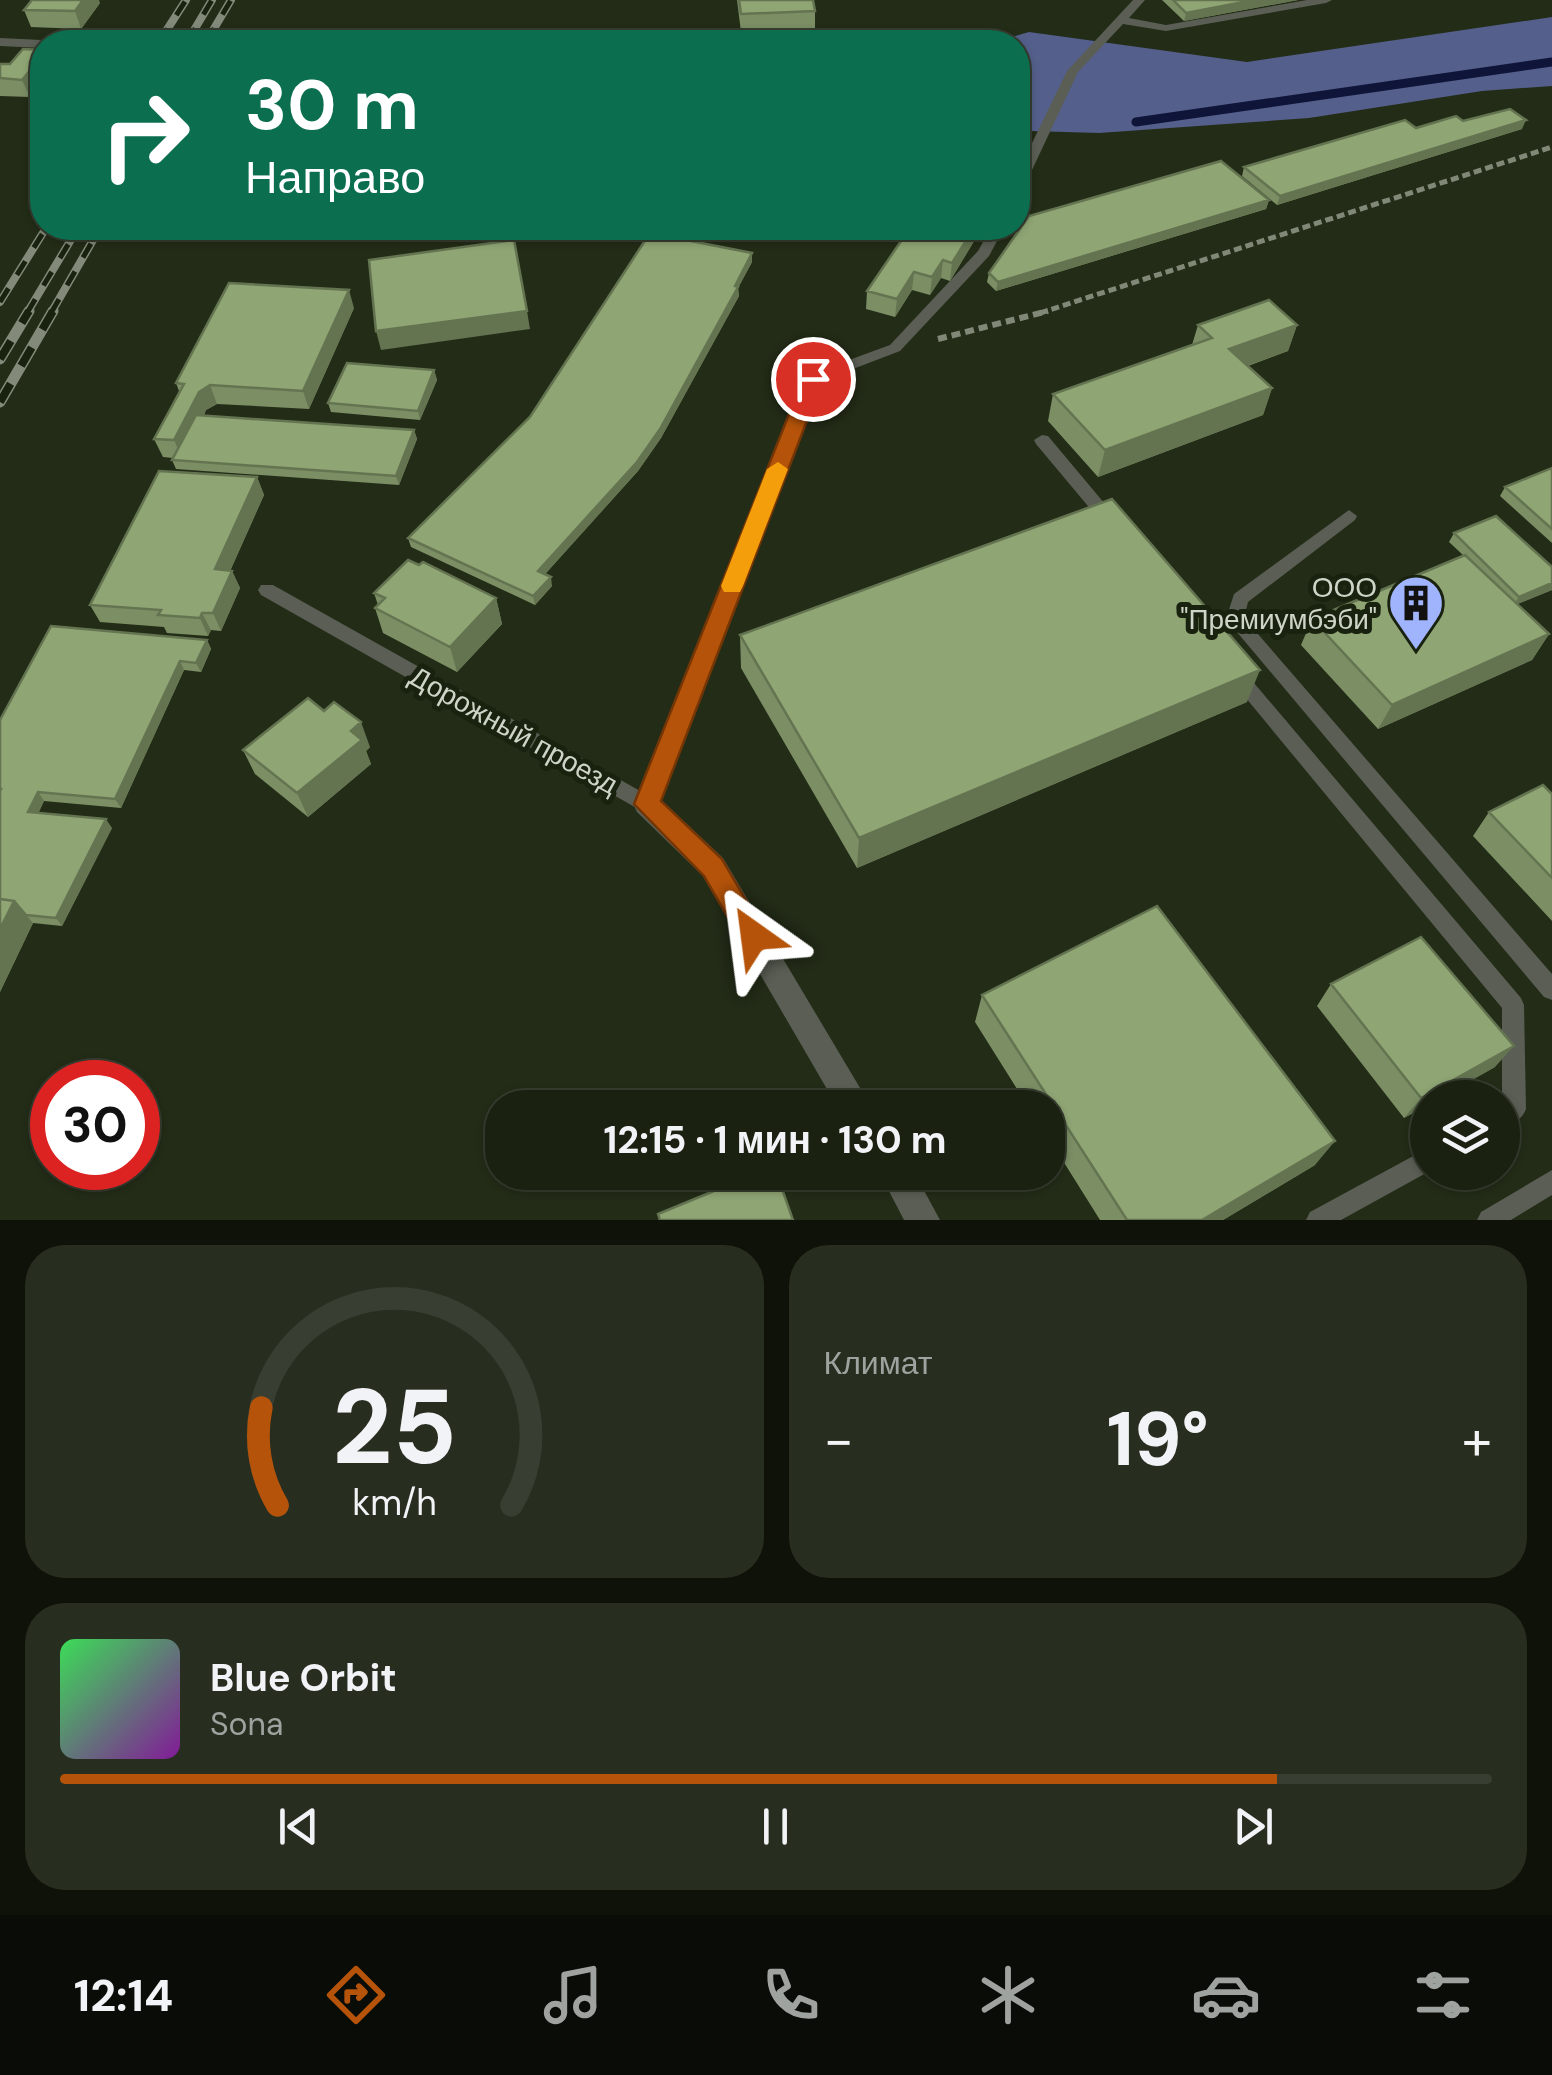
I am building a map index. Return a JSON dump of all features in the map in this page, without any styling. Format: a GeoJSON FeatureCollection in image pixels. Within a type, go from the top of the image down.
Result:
{"type":"FeatureCollection","features":[{"type":"Feature","properties":{"kind":"street","name":"Дорожный проезд"},"geometry":{"type":"LineString","coordinates":[[647,804],[713,868],[845,1090]]}},
{"type":"Feature","properties":{"kind":"street"},"geometry":{"type":"LineString","coordinates":[[906,1190],[923,1220]]}},
{"type":"Feature","properties":{"kind":"lane"},"geometry":{"type":"LineString","coordinates":[[1030,160],[1073,71],[1139,0]]}},
{"type":"Feature","properties":{"kind":"lane"},"geometry":{"type":"LineString","coordinates":[[1121,20],[1166,28],[1326,0]]}},
{"type":"Feature","properties":{"kind":"lane"},"geometry":{"type":"LineString","coordinates":[[0,42],[30,43]]}},
{"type":"Feature","properties":{"kind":"lane"},"geometry":{"type":"LineString","coordinates":[[647,804],[813,379],[896,348],[984,253],[991,240]]}},
{"type":"Feature","properties":{"kind":"lane"},"geometry":{"type":"LineString","coordinates":[[1042,440],[1118,532]]}},
{"type":"Feature","properties":{"kind":"lane"},"geometry":{"type":"LineString","coordinates":[[1349,516],[1240,599],[1234,619],[1552,990]]}},
{"type":"Feature","properties":{"kind":"lane","name":"Дорожный проезд"},"geometry":{"type":"LineString","coordinates":[[267,590],[647,804]]}},
{"type":"Feature","properties":{"kind":"lane"},"geometry":{"type":"LineString","coordinates":[[1220,654],[1513,1005],[1515,1080]]}},
{"type":"Feature","properties":{"kind":"lane"},"geometry":{"type":"LineString","coordinates":[[1318,1220],[1410,1169]]}},
{"type":"Feature","properties":{"kind":"lane"},"geometry":{"type":"LineString","coordinates":[[1489,1220],[1552,1182]]}},
{"type":"Feature","properties":{"kind":"path"},"geometry":{"type":"LineString","coordinates":[[896,348],[1013,322],[1552,147]]}},
{"type":"Feature","properties":{"kind":"shaded area"},"geometry":{"type":"Polygon","coordinates":[[[1552,17],[1552,86],[1482,91],[1309,118],[1099,133],[1030,131],[1030,32],[1247,62],[1552,17]]]}},
{"type":"Feature","properties":{"kind":"building"},"geometry":{"type":"Polygon","coordinates":[[[32,0],[83,0],[75,11],[24,10],[32,0]]]}},
{"type":"Feature","properties":{"kind":"building"},"geometry":{"type":"Polygon","coordinates":[[[739,0],[813,0],[815,11],[741,14],[739,0]]]}},
{"type":"Feature","properties":{"kind":"building"},"geometry":{"type":"Polygon","coordinates":[[[1173,0],[1254,0],[1186,13],[1173,0]]]}},
{"type":"Feature","properties":{"kind":"building"},"geometry":{"type":"Polygon","coordinates":[[[23,49],[30,49],[30,70],[22,80],[0,78],[0,64],[10,64],[23,49]]]}},
{"type":"Feature","properties":{"kind":"building"},"geometry":{"type":"Polygon","coordinates":[[[1510,109],[1526,120],[1280,196],[1244,167],[1405,120],[1416,128],[1456,116],[1463,121],[1510,109]]]}},
{"type":"Feature","properties":{"kind":"building"},"geometry":{"type":"Polygon","coordinates":[[[1221,161],[1269,200],[998,282],[989,273],[1012,240],[1030,240],[1030,216],[1221,161]]]}},
{"type":"Feature","properties":{"kind":"building"},"geometry":{"type":"Polygon","coordinates":[[[514,240],[527,311],[376,331],[369,260],[514,240]]]}},
{"type":"Feature","properties":{"kind":"building"},"geometry":{"type":"Polygon","coordinates":[[[645,240],[686,240],[752,253],[735,286],[738,287],[660,429],[637,462],[538,571],[551,577],[533,596],[408,538],[530,417],[645,240]]]}},
{"type":"Feature","properties":{"kind":"building"},"geometry":{"type":"Polygon","coordinates":[[[902,240],[966,240],[952,263],[943,260],[932,277],[914,272],[897,299],[867,291],[902,240]]]}},
{"type":"Feature","properties":{"kind":"building"},"geometry":{"type":"Polygon","coordinates":[[[229,283],[349,290],[303,391],[210,385],[199,392],[174,440],[154,439],[184,384],[176,383],[229,283]]]}},
{"type":"Feature","properties":{"kind":"building"},"geometry":{"type":"Polygon","coordinates":[[[1269,300],[1297,325],[1229,349],[1272,388],[1105,450],[1053,394],[1212,338],[1198,325],[1269,300]]]}},
{"type":"Feature","properties":{"kind":"building"},"geometry":{"type":"Polygon","coordinates":[[[347,363],[434,370],[418,411],[328,403],[347,363]]]}},
{"type":"Feature","properties":{"kind":"building"},"geometry":{"type":"Polygon","coordinates":[[[196,415],[414,430],[396,476],[172,460],[196,415]]]}},
{"type":"Feature","properties":{"kind":"building"},"geometry":{"type":"Polygon","coordinates":[[[1552,468],[1552,529],[1505,487],[1552,468]]]}},
{"type":"Feature","properties":{"kind":"building"},"geometry":{"type":"Polygon","coordinates":[[[159,471],[257,477],[215,569],[232,571],[213,613],[202,613],[200,618],[158,615],[161,610],[90,605],[159,471]]]}},
{"type":"Feature","properties":{"kind":"building"},"geometry":{"type":"Polygon","coordinates":[[[1112,499],[1260,670],[859,838],[740,635],[1112,499]]]}},
{"type":"Feature","properties":{"kind":"building"},"geometry":{"type":"Polygon","coordinates":[[[1496,516],[1552,567],[1552,583],[1519,597],[1454,533],[1496,516]]]}},
{"type":"Feature","properties":{"kind":"building","name":"ООО \"Премиумбэби\""},"geometry":{"type":"Polygon","coordinates":[[[1465,555],[1549,634],[1392,705],[1312,619],[1465,555]]]}},
{"type":"Feature","properties":{"kind":"building"},"geometry":{"type":"Polygon","coordinates":[[[408,560],[419,565],[423,562],[496,598],[450,647],[375,608],[385,598],[374,593],[408,560]]]}},
{"type":"Feature","properties":{"kind":"building"},"geometry":{"type":"Polygon","coordinates":[[[51,626],[207,640],[196,663],[180,661],[115,799],[38,792],[28,812],[106,819],[56,918],[26,915],[14,901],[0,899],[0,720],[51,626]]]}},
{"type":"Feature","properties":{"kind":"building"},"geometry":{"type":"Polygon","coordinates":[[[308,698],[324,711],[334,702],[361,722],[351,731],[362,740],[297,793],[243,750],[308,698]]]}},
{"type":"Feature","properties":{"kind":"building"},"geometry":{"type":"Polygon","coordinates":[[[1543,785],[1552,794],[1552,878],[1489,812],[1543,785]]]}},
{"type":"Feature","properties":{"kind":"building"},"geometry":{"type":"Polygon","coordinates":[[[0,899],[14,901],[0,929],[0,899]]]}},
{"type":"Feature","properties":{"kind":"building"},"geometry":{"type":"Polygon","coordinates":[[[1157,906],[1335,1141],[1202,1220],[1127,1220],[1065,1124],[1065,1090],[1043,1090],[982,995],[1157,906]]]}},
{"type":"Feature","properties":{"kind":"building"},"geometry":{"type":"Polygon","coordinates":[[[1421,937],[1514,1046],[1453,1080],[1410,1080],[1410,1084],[1331,984],[1421,937]]]}},
{"type":"Feature","properties":{"kind":"building"},"geometry":{"type":"Polygon","coordinates":[[[716,1190],[782,1190],[793,1220],[660,1220],[658,1214],[716,1190]]]}},
{"type":"Feature","properties":{"kind":"waterway"},"geometry":{"type":"LineString","coordinates":[[1136,122],[1552,62]]}},
{"type":"Feature","properties":{"kind":"railway"},"geometry":{"type":"LineString","coordinates":[[167,30],[186,0]]}},
{"type":"Feature","properties":{"kind":"railway"},"geometry":{"type":"LineString","coordinates":[[194,30],[212,0]]}},
{"type":"Feature","properties":{"kind":"railway"},"geometry":{"type":"LineString","coordinates":[[213,30],[231,0]]}},
{"type":"Feature","properties":{"kind":"railway"},"geometry":{"type":"LineString","coordinates":[[0,302],[39,240]]}},
{"type":"Feature","properties":{"kind":"railway"},"geometry":{"type":"LineString","coordinates":[[27,313],[71,240]]}},
{"type":"Feature","properties":{"kind":"railway"},"geometry":{"type":"LineString","coordinates":[[51,313],[93,240]]}},
{"type":"Feature","properties":{"kind":"railway"},"geometry":{"type":"LineString","coordinates":[[0,359],[29,311]]}},
{"type":"Feature","properties":{"kind":"railway"},"geometry":{"type":"LineString","coordinates":[[0,402],[53,311]]}},
{"type":"Feature","properties":{"kind":"slow traffic"},"geometry":{"type":"LineString","coordinates":[[732,586],[778,469]]}},
{"type":"Feature","properties":{"kind":"place","name":"ООО \"Премиумбэби\""},"geometry":{"type":"Point","coordinates":[1416,652]}},
{"type":"Feature","properties":{"kind":"route"},"geometry":{"type":"LineString","coordinates":[[754,936],[713,868],[647,804],[813,379]]}}]}
